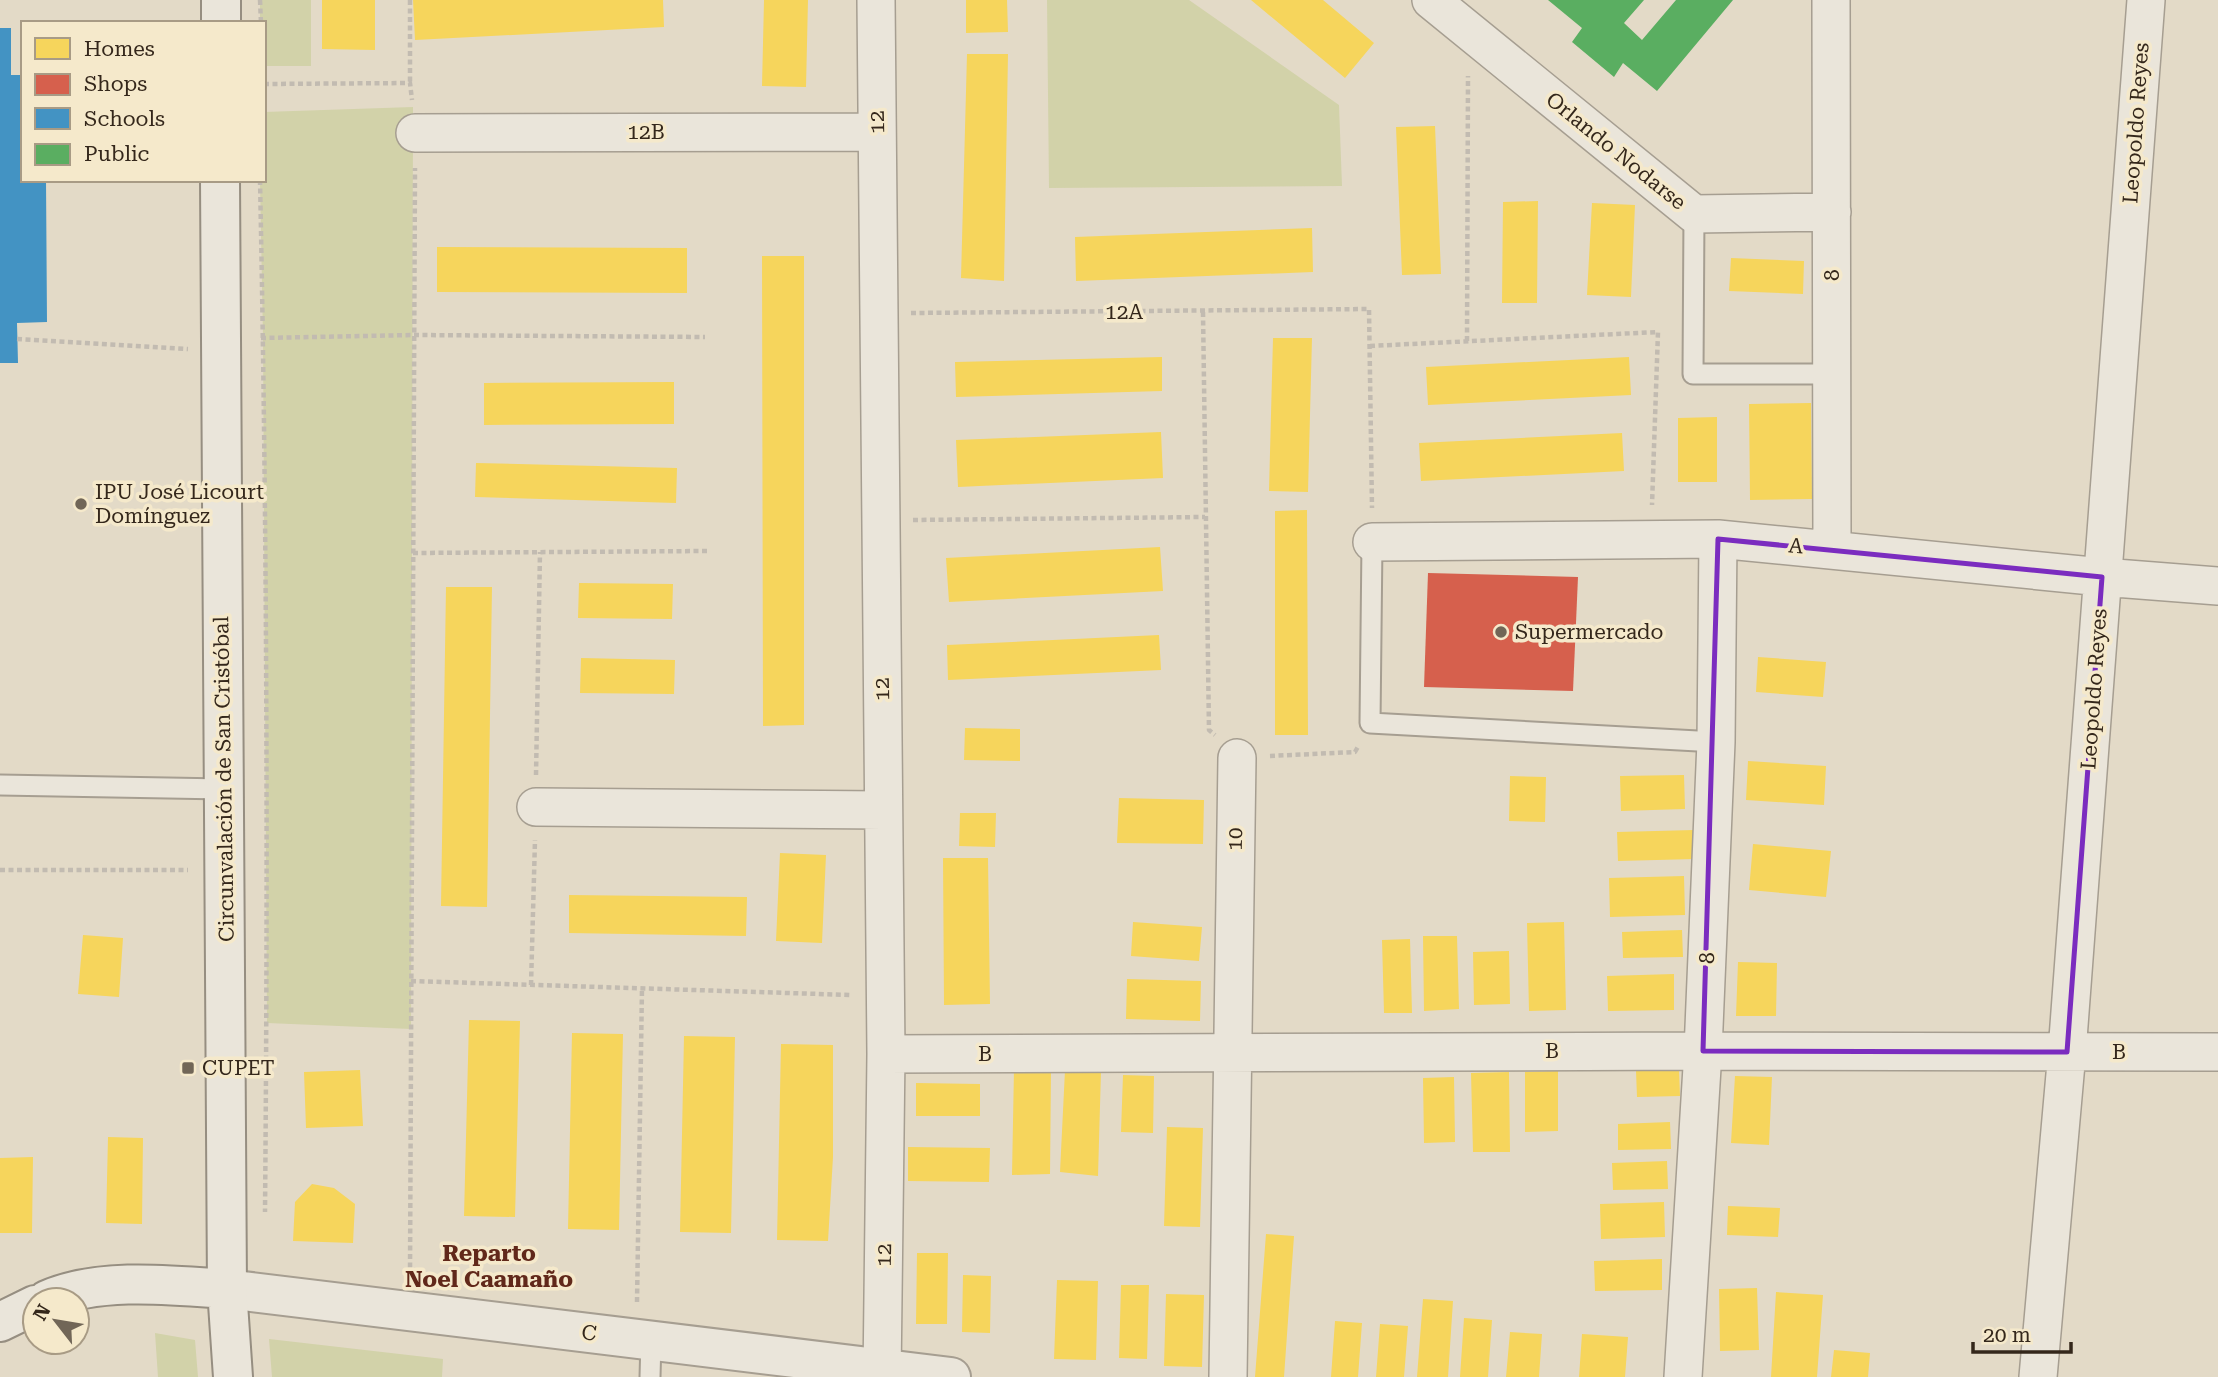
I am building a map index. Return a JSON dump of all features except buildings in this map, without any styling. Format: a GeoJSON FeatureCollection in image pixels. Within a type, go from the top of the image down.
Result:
{"type":"FeatureCollection","features":[{"type":"Feature","properties":{"kind":"main road"},"geometry":{"type":"LineString","coordinates":[[220,21],[221,0]]}},
{"type":"Feature","properties":{"kind":"main road","name":"Circunvalación de San Cristóbal"},"geometry":{"type":"LineString","coordinates":[[220,182],[226,1289],[233,1377]]}},
{"type":"Feature","properties":{"kind":"main road","name":"C"},"geometry":{"type":"LineString","coordinates":[[91,1289],[113,1285],[226,1289],[409,1311],[646,1352],[951,1377]]}},
{"type":"Feature","properties":{"kind":"main road"},"geometry":{"type":"LineString","coordinates":[[0,1322],[21,1312]]}},
{"type":"Feature","properties":{"kind":"street","name":"12"},"geometry":{"type":"LineString","coordinates":[[876,0],[886,1055],[882,1373]]}},
{"type":"Feature","properties":{"kind":"street","name":"Orlando Nodarse"},"geometry":{"type":"LineString","coordinates":[[1432,0],[1694,214],[1832,212]]}},
{"type":"Feature","properties":{"kind":"street","name":"8"},"geometry":{"type":"LineString","coordinates":[[1831,0],[1832,549]]}},
{"type":"Feature","properties":{"kind":"street","name":"Leopoldo Reyes"},"geometry":{"type":"LineString","coordinates":[[2038,1377],[2067,1052],[2146,0]]}},
{"type":"Feature","properties":{"kind":"street","name":"12B"},"geometry":{"type":"LineString","coordinates":[[415,133],[877,132]]}},
{"type":"Feature","properties":{"kind":"street","name":"8"},"geometry":{"type":"LineString","coordinates":[[1683,1377],[1703,1051],[1716,742],[1718,539]]}},
{"type":"Feature","properties":{"kind":"street","name":"A"},"geometry":{"type":"LineString","coordinates":[[1372,542],[1718,539],[2218,586]]}},
{"type":"Feature","properties":{"kind":"street","name":"10"},"geometry":{"type":"LineString","coordinates":[[1227,1377],[1237,758]]}},
{"type":"Feature","properties":{"kind":"street"},"geometry":{"type":"LineString","coordinates":[[536,807],[882,810]]}},
{"type":"Feature","properties":{"kind":"street","name":"B"},"geometry":{"type":"LineString","coordinates":[[886,1055],[1703,1051],[2218,1052]]}},
{"type":"Feature","properties":{"kind":"lane"},"geometry":{"type":"LineString","coordinates":[[1694,214],[1693,374],[1832,374]]}},
{"type":"Feature","properties":{"kind":"lane"},"geometry":{"type":"LineString","coordinates":[[1372,542],[1370,723],[1716,742]]}},
{"type":"Feature","properties":{"kind":"lane"},"geometry":{"type":"LineString","coordinates":[[0,785],[224,789]]}},
{"type":"Feature","properties":{"kind":"path"},"geometry":{"type":"LineString","coordinates":[[260,0],[261,21]]}},
{"type":"Feature","properties":{"kind":"path"},"geometry":{"type":"LineString","coordinates":[[409,1311],[415,133],[410,83],[410,0]]}},
{"type":"Feature","properties":{"kind":"path"},"geometry":{"type":"LineString","coordinates":[[1468,31],[1468,341]]}},
{"type":"Feature","properties":{"kind":"path"},"geometry":{"type":"LineString","coordinates":[[266,84],[410,83]]}},
{"type":"Feature","properties":{"kind":"path"},"geometry":{"type":"LineString","coordinates":[[260,182],[267,1023],[265,1212]]}},
{"type":"Feature","properties":{"kind":"path","name":"12A"},"geometry":{"type":"LineString","coordinates":[[879,313],[1369,309],[1370,345]]}},
{"type":"Feature","properties":{"kind":"path"},"geometry":{"type":"LineString","coordinates":[[1203,312],[1209,730],[1237,758],[1354,752],[1370,723]]}},
{"type":"Feature","properties":{"kind":"path"},"geometry":{"type":"LineString","coordinates":[[1372,542],[1370,345],[1658,332],[1650,539]]}},
{"type":"Feature","properties":{"kind":"path"},"geometry":{"type":"LineString","coordinates":[[18,339],[220,349],[263,338],[414,335],[705,337]]}},
{"type":"Feature","properties":{"kind":"path"},"geometry":{"type":"LineString","coordinates":[[881,520],[1205,517]]}},
{"type":"Feature","properties":{"kind":"path"},"geometry":{"type":"LineString","coordinates":[[413,553],[707,551]]}},
{"type":"Feature","properties":{"kind":"path"},"geometry":{"type":"LineString","coordinates":[[531,985],[540,552]]}},
{"type":"Feature","properties":{"kind":"path"},"geometry":{"type":"LineString","coordinates":[[0,870],[193,870]]}},
{"type":"Feature","properties":{"kind":"path"},"geometry":{"type":"LineString","coordinates":[[411,981],[884,996]]}},
{"type":"Feature","properties":{"kind":"path"},"geometry":{"type":"LineString","coordinates":[[642,988],[646,1352]]}},
{"type":"Feature","properties":{"kind":"highlighted area"},"geometry":{"type":"Polygon","coordinates":[[[1718,539],[2102,577],[2067,1052],[1703,1051],[1718,539]]]}},
{"type":"Feature","properties":{"kind":"green space"},"geometry":{"type":"Polygon","coordinates":[[[260,0],[311,0],[311,66],[266,66],[266,21],[260,21],[260,0]]]}},
{"type":"Feature","properties":{"kind":"green space"},"geometry":{"type":"Polygon","coordinates":[[[1047,0],[1189,0],[1339,105],[1342,186],[1049,188],[1047,0]]]}},
{"type":"Feature","properties":{"kind":"green space"},"geometry":{"type":"Polygon","coordinates":[[[413,107],[411,1029],[267,1023],[260,182],[266,182],[266,112],[413,107]]]}},
{"type":"Feature","properties":{"kind":"green space"},"geometry":{"type":"Polygon","coordinates":[[[155,1333],[195,1340],[198,1377],[158,1377],[155,1333]]]}},
{"type":"Feature","properties":{"kind":"green space"},"geometry":{"type":"Polygon","coordinates":[[[269,1339],[443,1359],[442,1377],[272,1377],[269,1339]]]}},
{"type":"Feature","properties":{"kind":"place","name":"IPU José Licourt Domínguez"},"geometry":{"type":"Point","coordinates":[81,504]}},
{"type":"Feature","properties":{"kind":"place","name":"Supermercado"},"geometry":{"type":"Point","coordinates":[1501,632]}},
{"type":"Feature","properties":{"kind":"place","name":"CUPET"},"geometry":{"type":"Point","coordinates":[188,1068]}},
{"type":"Feature","properties":{"kind":"district","name":"Reparto Noel Caamaño"},"geometry":{"type":"Point","coordinates":[489,1266]}}]}
